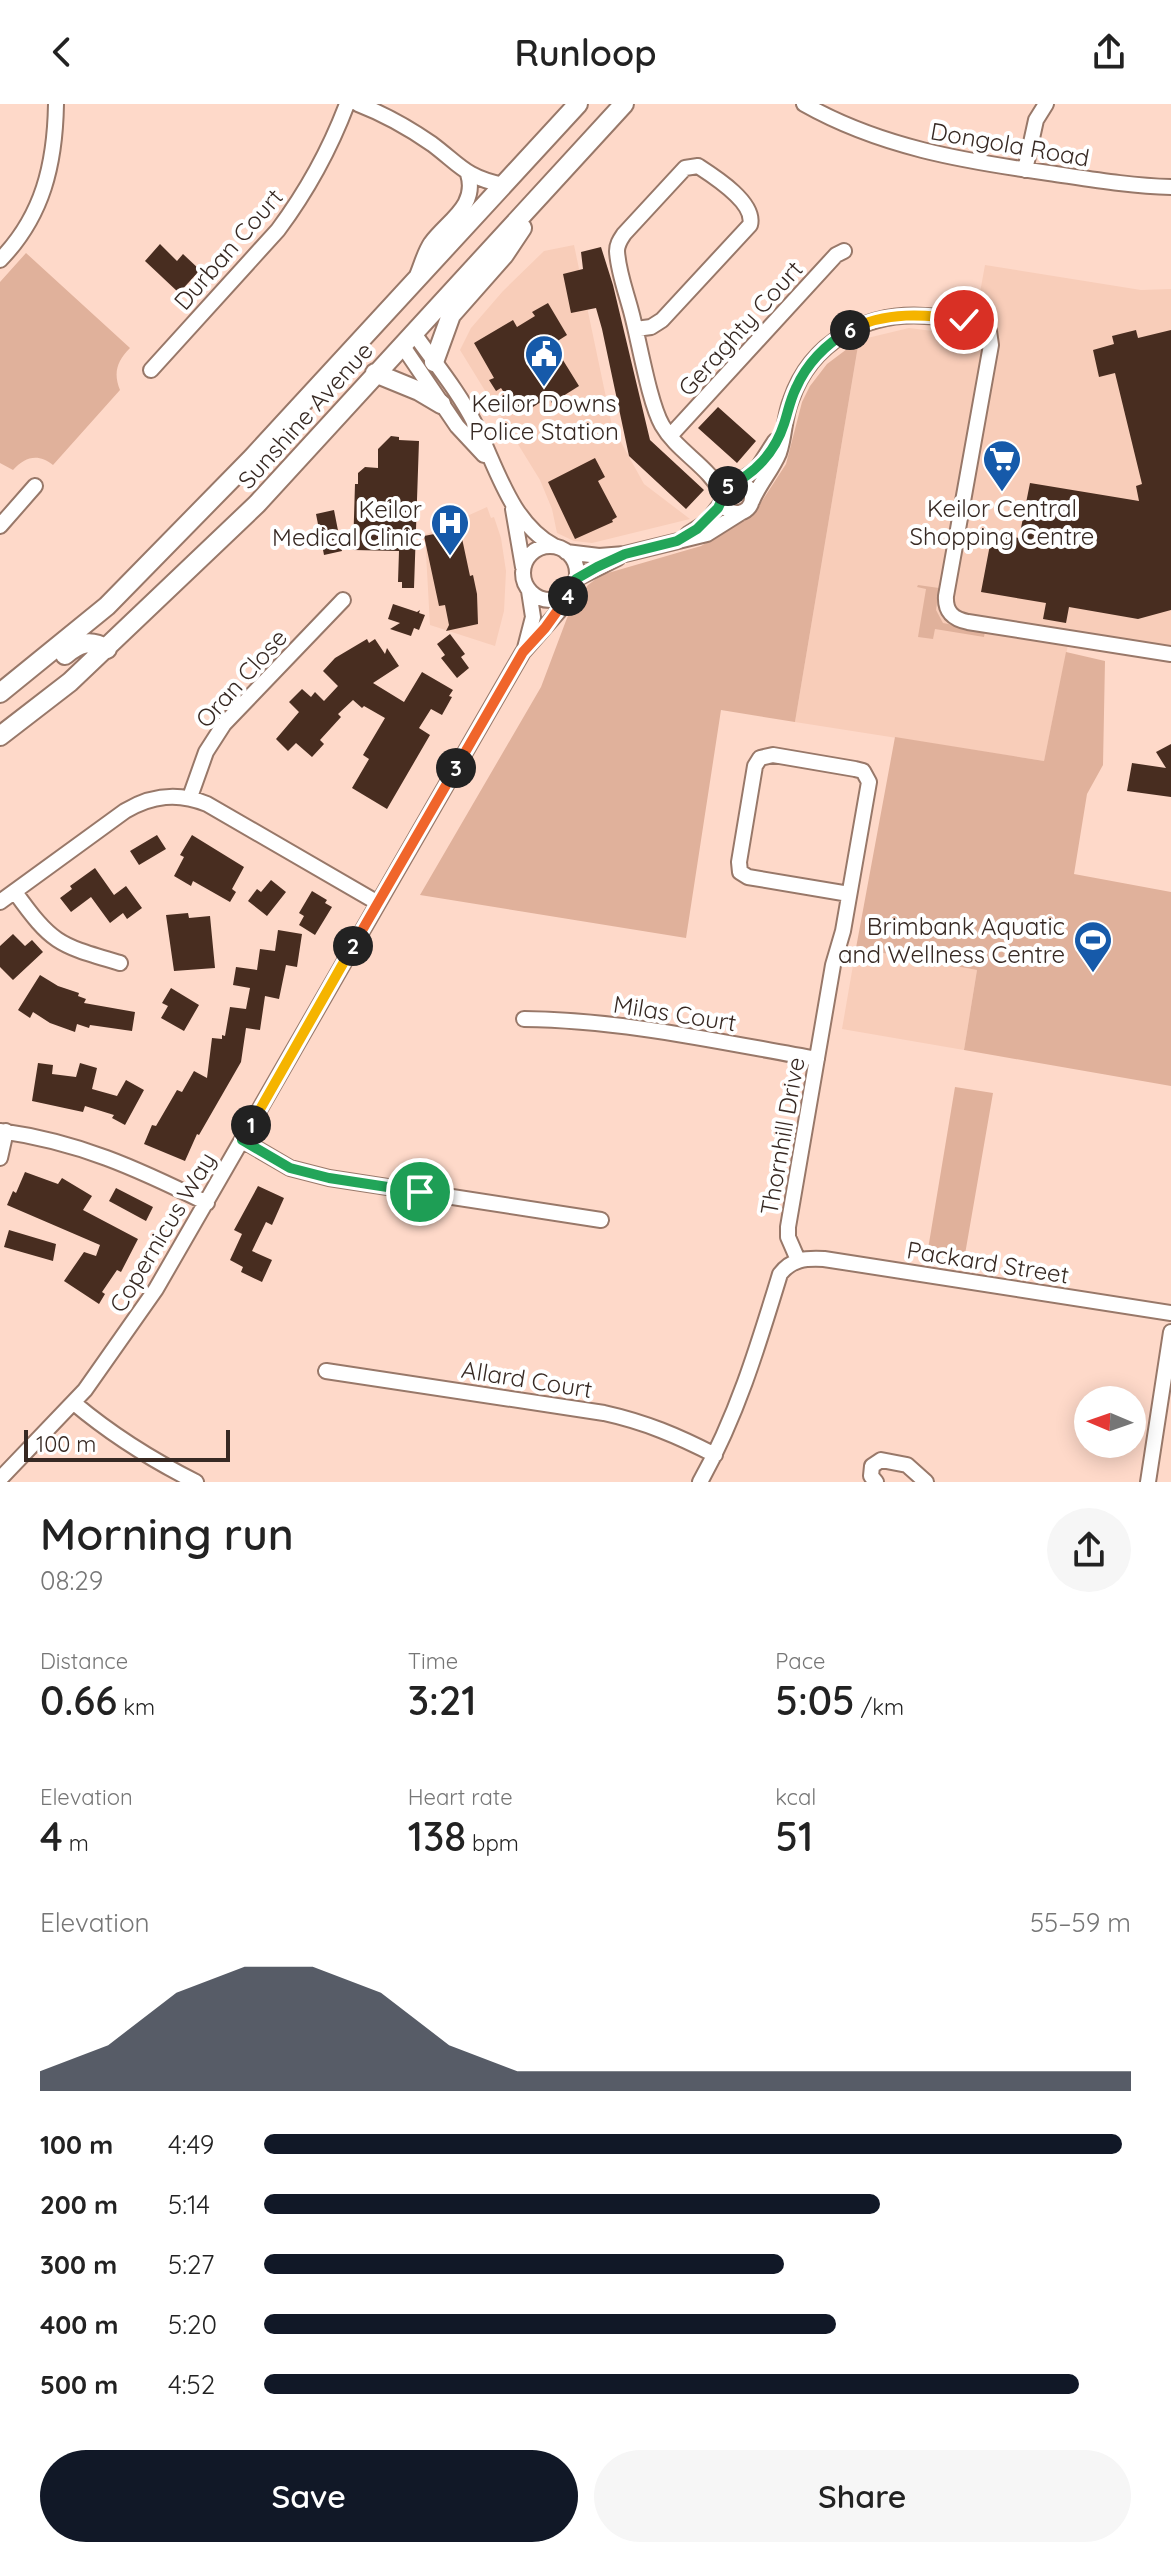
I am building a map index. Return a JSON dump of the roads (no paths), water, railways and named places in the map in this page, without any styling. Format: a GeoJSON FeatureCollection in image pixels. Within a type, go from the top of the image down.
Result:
{"type":"FeatureCollection","features":[{"type":"Feature","properties":{"kind":"main road","name":"Sunshine Avenue"},"geometry":{"type":"LineString","coordinates":[[0,693],[107,606],[252,458],[578,104]]}},
{"type":"Feature","properties":{"kind":"main road","name":"Sunshine Avenue"},"geometry":{"type":"LineString","coordinates":[[4,732],[70,682],[107,649],[257,504],[624,104]]}},
{"type":"Feature","properties":{"kind":"main road"},"geometry":{"type":"LineString","coordinates":[[434,362],[451,315],[504,255],[552,182]]}},
{"type":"Feature","properties":{"kind":"main road"},"geometry":{"type":"LineString","coordinates":[[387,313],[408,338]]}},
{"type":"Feature","properties":{"kind":"main road"},"geometry":{"type":"LineString","coordinates":[[375,373],[419,391],[441,404]]}},
{"type":"Feature","properties":{"kind":"main road"},"geometry":{"type":"LineString","coordinates":[[0,699],[34,681],[80,644],[93,643],[107,649]]}},
{"type":"Feature","properties":{"kind":"street"},"geometry":{"type":"LineString","coordinates":[[0,260],[17,243],[43,194],[55,144],[56,104]]}},
{"type":"Feature","properties":{"kind":"street","name":"Durban Court"},"geometry":{"type":"LineString","coordinates":[[151,370],[297,205],[336,134],[347,104]]}},
{"type":"Feature","properties":{"kind":"street"},"geometry":{"type":"LineString","coordinates":[[358,104],[409,129],[468,174],[503,185]]}},
{"type":"Feature","properties":{"kind":"street","name":"Dongola Road"},"geometry":{"type":"LineString","coordinates":[[804,104],[826,109],[875,137],[908,148],[1119,184],[1171,187]]}},
{"type":"Feature","properties":{"kind":"street"},"geometry":{"type":"LineString","coordinates":[[1025,170],[1036,120],[1046,104]]}},
{"type":"Feature","properties":{"kind":"street"},"geometry":{"type":"LineString","coordinates":[[636,329],[651,327],[662,320],[752,221],[748,206],[698,166],[685,168],[619,241],[617,253],[636,329],[660,421],[670,436],[709,473],[732,512],[747,506]]}},
{"type":"Feature","properties":{"kind":"street"},"geometry":{"type":"LineString","coordinates":[[414,283],[430,245],[467,202],[471,187],[468,174]]}},
{"type":"Feature","properties":{"kind":"street","name":"Geraghty Court"},"geometry":{"type":"LineString","coordinates":[[670,436],[836,255],[844,251]]}},
{"type":"Feature","properties":{"kind":"street"},"geometry":{"type":"LineString","coordinates":[[625,554],[574,584],[563,597],[551,601],[529,591],[522,575],[526,559],[538,548],[599,556],[625,554],[714,531],[747,506],[780,451],[790,401],[803,375],[830,343],[854,327],[883,318],[910,315],[949,318],[986,327],[991,335],[991,345],[948,582],[947,610],[954,618],[968,622],[1171,654]]}},
{"type":"Feature","properties":{"kind":"street"},"geometry":{"type":"LineString","coordinates":[[408,338],[434,362],[475,424],[511,501],[531,530],[574,561],[574,584]]}},
{"type":"Feature","properties":{"kind":"street"},"geometry":{"type":"LineString","coordinates":[[408,338],[441,404],[490,461]]}},
{"type":"Feature","properties":{"kind":"street"},"geometry":{"type":"LineString","coordinates":[[677,541],[707,522],[728,486],[757,469],[784,427]]}},
{"type":"Feature","properties":{"kind":"street"},"geometry":{"type":"LineString","coordinates":[[709,473],[749,489],[747,506]]}},
{"type":"Feature","properties":{"kind":"street"},"geometry":{"type":"LineString","coordinates":[[0,526],[35,486]]}},
{"type":"Feature","properties":{"kind":"street"},"geometry":{"type":"LineString","coordinates":[[511,501],[523,567]]}},
{"type":"Feature","properties":{"kind":"street","name":"Copernicus Way"},"geometry":{"type":"LineString","coordinates":[[0,1479],[74,1403],[133,1325],[207,1203],[523,652],[559,611],[574,584]]}},
{"type":"Feature","properties":{"kind":"street","name":"Copernicus Way"},"geometry":{"type":"LineString","coordinates":[[523,652],[533,617],[529,591]]}},
{"type":"Feature","properties":{"kind":"street","name":"Oran Close"},"geometry":{"type":"LineString","coordinates":[[190,797],[206,752],[224,724],[343,600]]}},
{"type":"Feature","properties":{"kind":"street","name":"Thornhill Drive"},"geometry":{"type":"LineString","coordinates":[[798,1260],[788,1237],[788,1227],[833,965],[843,931],[869,782],[863,771],[855,769],[773,755],[760,758],[755,766],[740,872],[748,877],[849,894]]}},
{"type":"Feature","properties":{"kind":"street"},"geometry":{"type":"LineString","coordinates":[[0,902],[138,803],[171,796],[190,797],[223,813],[378,903]]}},
{"type":"Feature","properties":{"kind":"street"},"geometry":{"type":"LineString","coordinates":[[15,892],[52,938],[66,946],[120,963]]}},
{"type":"Feature","properties":{"kind":"street","name":"Milas Court"},"geometry":{"type":"LineString","coordinates":[[524,1019],[577,1020],[616,1025],[817,1059]]}},
{"type":"Feature","properties":{"kind":"street"},"geometry":{"type":"LineString","coordinates":[[0,1158],[3,1131],[59,1142],[148,1173],[207,1203]]}},
{"type":"Feature","properties":{"kind":"street"},"geometry":{"type":"LineString","coordinates":[[242,1140],[290,1168],[329,1178],[601,1220]]}},
{"type":"Feature","properties":{"kind":"street","name":"Packard Street"},"geometry":{"type":"LineString","coordinates":[[798,1260],[824,1259],[1171,1313]]}},
{"type":"Feature","properties":{"kind":"street"},"geometry":{"type":"LineString","coordinates":[[700,1482],[715,1455],[748,1377],[780,1274],[798,1260]]}},
{"type":"Feature","properties":{"kind":"street"},"geometry":{"type":"LineString","coordinates":[[1148,1482],[1171,1332]]}},
{"type":"Feature","properties":{"kind":"street","name":"Allard Court"},"geometry":{"type":"LineString","coordinates":[[326,1371],[642,1421],[715,1455]]}},
{"type":"Feature","properties":{"kind":"street"},"geometry":{"type":"LineString","coordinates":[[74,1403],[107,1432],[162,1466],[196,1482]]}},
{"type":"Feature","properties":{"kind":"street"},"geometry":{"type":"LineString","coordinates":[[876,1482],[871,1476],[872,1466],[881,1460],[907,1465],[926,1482]]}},
{"type":"Feature","properties":{"kind":"place","name":"Keilor Downs Police Station"},"geometry":{"type":"Point","coordinates":[544,388]}},
{"type":"Feature","properties":{"kind":"place","name":"Keilor Central Shopping Centre"},"geometry":{"type":"Point","coordinates":[1002,493]}},
{"type":"Feature","properties":{"kind":"place","name":"Keilor Medical Clinic"},"geometry":{"type":"Point","coordinates":[450,557]}},
{"type":"Feature","properties":{"kind":"place","name":"Brimbank Aquatic and Wellness Centre"},"geometry":{"type":"Point","coordinates":[1093,974]}}]}
